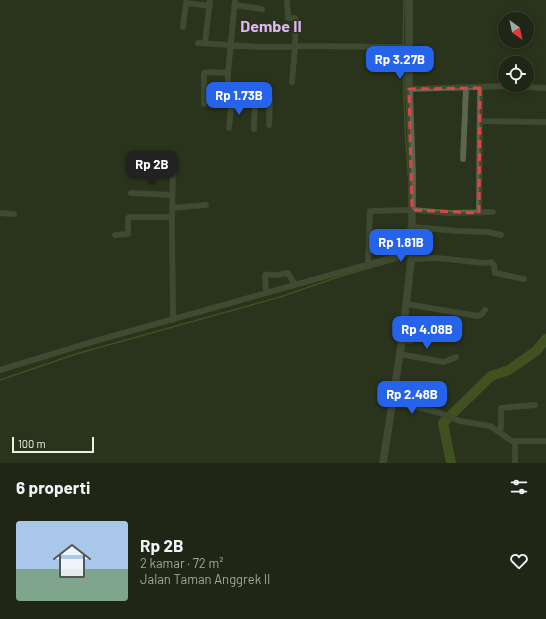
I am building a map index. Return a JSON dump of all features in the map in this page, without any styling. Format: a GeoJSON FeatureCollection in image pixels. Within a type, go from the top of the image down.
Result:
{"type":"FeatureCollection","features":[{"type":"Feature","properties":{"kind":"street"},"geometry":{"type":"LineString","coordinates":[[383,463],[402,340],[411,255],[412,160],[409,88],[409,0]]}},
{"type":"Feature","properties":{"kind":"street"},"geometry":{"type":"LineString","coordinates":[[287,2],[288,18],[295,18],[296,20],[292,82]]}},
{"type":"Feature","properties":{"kind":"street"},"geometry":{"type":"LineString","coordinates":[[183,27],[186,4],[210,3],[202,43],[295,47],[409,47]]}},
{"type":"Feature","properties":{"kind":"street"},"geometry":{"type":"LineString","coordinates":[[229,128],[231,97],[228,92],[228,73],[235,3],[262,8]]}},
{"type":"Feature","properties":{"kind":"street"},"geometry":{"type":"LineString","coordinates":[[204,104],[204,74],[209,72],[228,73]]}},
{"type":"Feature","properties":{"kind":"street"},"geometry":{"type":"LineString","coordinates":[[409,88],[480,88],[519,86],[546,88]]}},
{"type":"Feature","properties":{"kind":"street"},"geometry":{"type":"LineString","coordinates":[[463,159],[466,88]]}},
{"type":"Feature","properties":{"kind":"street"},"geometry":{"type":"LineString","coordinates":[[479,213],[480,88]]}},
{"type":"Feature","properties":{"kind":"street"},"geometry":{"type":"LineString","coordinates":[[231,97],[270,100],[269,125]]}},
{"type":"Feature","properties":{"kind":"street"},"geometry":{"type":"LineString","coordinates":[[254,129],[255,98]]}},
{"type":"Feature","properties":{"kind":"street"},"geometry":{"type":"LineString","coordinates":[[480,121],[546,122]]}},
{"type":"Feature","properties":{"kind":"street"},"geometry":{"type":"LineString","coordinates":[[173,156],[173,320]]}},
{"type":"Feature","properties":{"kind":"street"},"geometry":{"type":"LineString","coordinates":[[131,193],[172,195]]}},
{"type":"Feature","properties":{"kind":"street"},"geometry":{"type":"LineString","coordinates":[[172,208],[206,205]]}},
{"type":"Feature","properties":{"kind":"street"},"geometry":{"type":"LineString","coordinates":[[368,264],[370,211],[412,210],[479,213],[493,212]]}},
{"type":"Feature","properties":{"kind":"street"},"geometry":{"type":"LineString","coordinates":[[0,212],[14,214]]}},
{"type":"Feature","properties":{"kind":"street"},"geometry":{"type":"LineString","coordinates":[[115,235],[128,234],[128,218],[130,217],[172,217]]}},
{"type":"Feature","properties":{"kind":"street"},"geometry":{"type":"LineString","coordinates":[[412,227],[489,232],[501,235]]}},
{"type":"Feature","properties":{"kind":"street"},"geometry":{"type":"LineString","coordinates":[[0,370],[95,341],[368,264],[411,255],[484,263],[491,262],[494,265],[495,273],[524,279]]}},
{"type":"Feature","properties":{"kind":"street"},"geometry":{"type":"LineString","coordinates":[[266,293],[265,275],[275,275],[282,272],[288,273],[295,285]]}},
{"type":"Feature","properties":{"kind":"street"},"geometry":{"type":"LineString","coordinates":[[406,304],[478,316],[485,310]]}},
{"type":"Feature","properties":{"kind":"street"},"geometry":{"type":"LineString","coordinates":[[402,340],[411,341]]}},
{"type":"Feature","properties":{"kind":"street"},"geometry":{"type":"LineString","coordinates":[[399,354],[444,362],[456,357]]}},
{"type":"Feature","properties":{"kind":"street"},"geometry":{"type":"LineString","coordinates":[[392,401],[437,412],[460,421],[490,426],[500,432],[507,439],[515,441],[546,441]]}},
{"type":"Feature","properties":{"kind":"street"},"geometry":{"type":"LineString","coordinates":[[500,432],[502,425],[501,408],[535,406]]}},
{"type":"Feature","properties":{"kind":"street"},"geometry":{"type":"LineString","coordinates":[[515,441],[515,463]]}},
{"type":"Feature","properties":{"kind":"highlighted area"},"geometry":{"type":"Polygon","coordinates":[[[480,88],[479,213],[412,210],[409,89],[480,88]]]}},
{"type":"Feature","properties":{"kind":"waterway"},"geometry":{"type":"LineString","coordinates":[[403,45],[404,0]]}},
{"type":"Feature","properties":{"kind":"waterway"},"geometry":{"type":"LineString","coordinates":[[403,54],[405,129],[409,185]]}},
{"type":"Feature","properties":{"kind":"waterway"},"geometry":{"type":"LineString","coordinates":[[406,244],[409,222]]}},
{"type":"Feature","properties":{"kind":"waterway"},"geometry":{"type":"LineString","coordinates":[[0,380],[76,354],[280,297],[341,276],[404,258]]}},
{"type":"Feature","properties":{"kind":"waterway"},"geometry":{"type":"LineString","coordinates":[[451,463],[443,423],[491,376],[509,370],[536,351],[546,339]]}},
{"type":"Feature","properties":{"kind":"district","name":"Dembe II"},"geometry":{"type":"Point","coordinates":[271,25]}}]}
